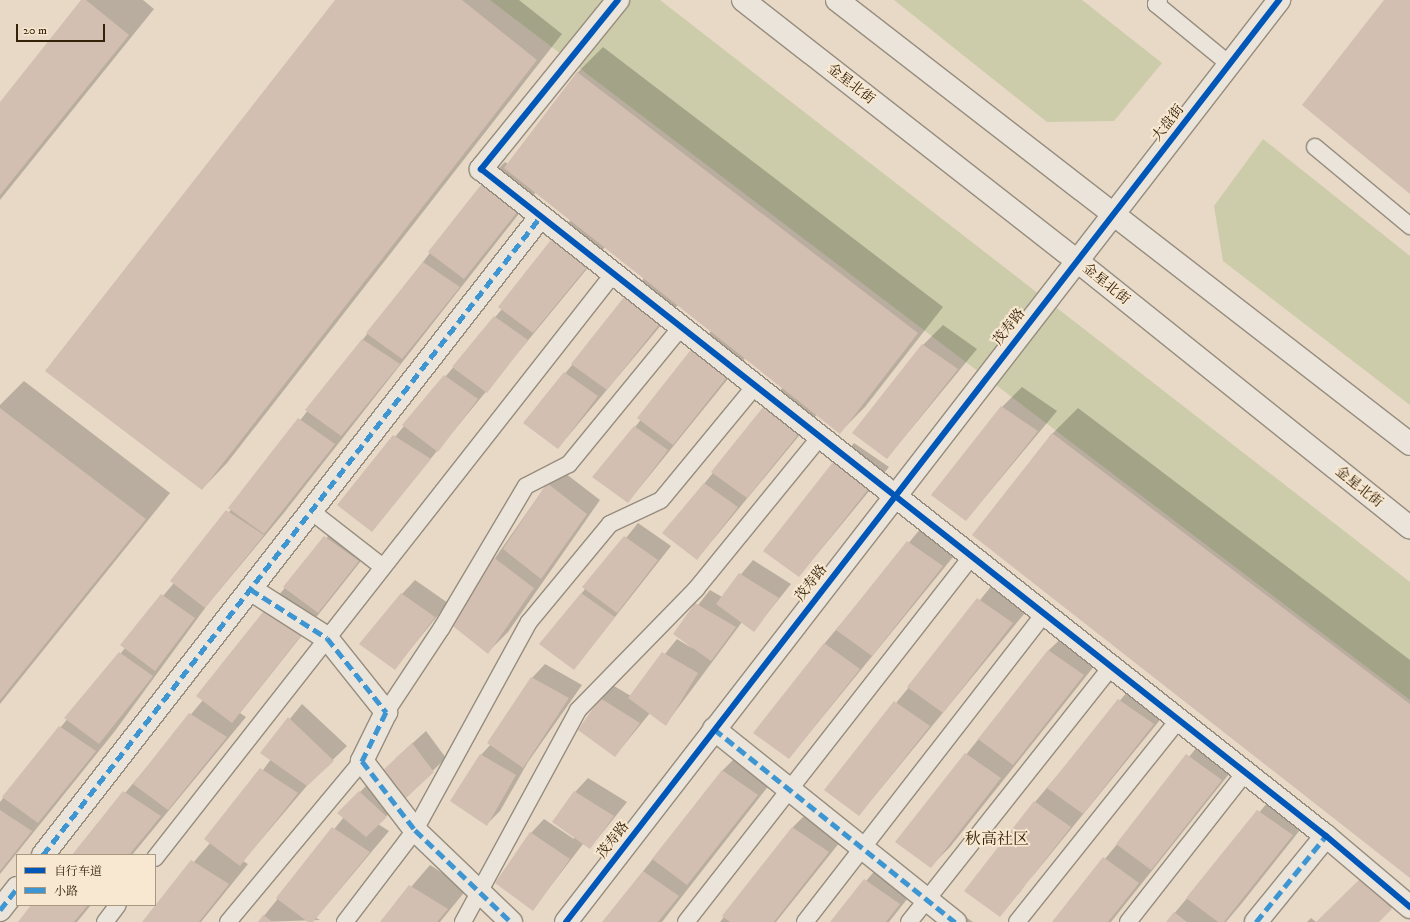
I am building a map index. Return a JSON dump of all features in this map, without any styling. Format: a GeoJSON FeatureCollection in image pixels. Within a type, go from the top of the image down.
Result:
{"type":"FeatureCollection","features":[{"type":"Feature","properties":{"kind":"street"},"geometry":{"type":"LineString","coordinates":[[618,0],[481,169],[1326,836],[1410,907]]}},
{"type":"Feature","properties":{"kind":"street","name":"金星北街"},"geometry":{"type":"LineString","coordinates":[[743,0],[1076,260],[1410,528]]}},
{"type":"Feature","properties":{"kind":"street"},"geometry":{"type":"LineString","coordinates":[[837,0],[1112,215],[1410,444]]}},
{"type":"Feature","properties":{"kind":"street","name":"大盘街"},"geometry":{"type":"LineString","coordinates":[[1076,260],[1279,0]]}},
{"type":"Feature","properties":{"kind":"street"},"geometry":{"type":"LineString","coordinates":[[44,854],[541,216]]}},
{"type":"Feature","properties":{"kind":"street","name":"茂寿路"},"geometry":{"type":"LineString","coordinates":[[566,922],[1076,260]]}},
{"type":"Feature","properties":{"kind":"street"},"geometry":{"type":"LineString","coordinates":[[250,589],[328,638],[386,712],[362,761],[415,830],[511,922]]}},
{"type":"Feature","properties":{"kind":"street"},"geometry":{"type":"LineString","coordinates":[[714,730],[954,922]]}},
{"type":"Feature","properties":{"kind":"street"},"geometry":{"type":"LineString","coordinates":[[1256,922],[1326,836]]}},
{"type":"Feature","properties":{"kind":"street"},"geometry":{"type":"LineString","coordinates":[[0,910],[16,889]]}},
{"type":"Feature","properties":{"kind":"lane"},"geometry":{"type":"LineString","coordinates":[[1159,0],[1156,4],[1229,64]]}},
{"type":"Feature","properties":{"kind":"lane"},"geometry":{"type":"LineString","coordinates":[[1315,147],[1410,226]]}},
{"type":"Feature","properties":{"kind":"lane"},"geometry":{"type":"LineString","coordinates":[[156,857],[614,274]]}},
{"type":"Feature","properties":{"kind":"lane"},"geometry":{"type":"LineString","coordinates":[[386,712],[441,629],[526,486],[569,464],[681,327]]}},
{"type":"Feature","properties":{"kind":"lane"},"geometry":{"type":"LineString","coordinates":[[345,922],[415,830],[529,622],[610,524],[661,500],[755,386]]}},
{"type":"Feature","properties":{"kind":"lane"},"geometry":{"type":"LineString","coordinates":[[463,922],[478,890],[578,710],[696,589],[820,437]]}},
{"type":"Feature","properties":{"kind":"lane"},"geometry":{"type":"LineString","coordinates":[[311,511],[384,567]]}},
{"type":"Feature","properties":{"kind":"lane"},"geometry":{"type":"LineString","coordinates":[[686,922],[972,556]]}},
{"type":"Feature","properties":{"kind":"lane"},"geometry":{"type":"LineString","coordinates":[[805,922],[1044,614]]}},
{"type":"Feature","properties":{"kind":"lane"},"geometry":{"type":"LineString","coordinates":[[909,922],[1111,667]]}},
{"type":"Feature","properties":{"kind":"lane"},"geometry":{"type":"LineString","coordinates":[[1016,922],[1178,720]]}},
{"type":"Feature","properties":{"kind":"lane"},"geometry":{"type":"LineString","coordinates":[[228,922],[362,761]]}},
{"type":"Feature","properties":{"kind":"lane"},"geometry":{"type":"LineString","coordinates":[[1128,922],[1245,773]]}},
{"type":"Feature","properties":{"kind":"lane"},"geometry":{"type":"LineString","coordinates":[[105,922],[117,906]]}},
{"type":"Feature","properties":{"kind":"green space"},"geometry":{"type":"Polygon","coordinates":[[[490,0],[660,0],[1410,582],[1410,700],[490,0]]]}},
{"type":"Feature","properties":{"kind":"green space"},"geometry":{"type":"Polygon","coordinates":[[[894,0],[1082,0],[1162,63],[1114,121],[1047,122],[894,0]]]}},
{"type":"Feature","properties":{"kind":"green space"},"geometry":{"type":"Polygon","coordinates":[[[1263,139],[1410,256],[1410,405],[1223,261],[1214,206],[1263,139]]]}},
{"type":"Feature","properties":{"kind":"building"},"geometry":{"type":"Polygon","coordinates":[[[81,0],[86,0],[129,35],[0,195],[0,102],[81,0]]]}},
{"type":"Feature","properties":{"kind":"building"},"geometry":{"type":"Polygon","coordinates":[[[335,0],[462,0],[537,60],[202,490],[45,371],[335,0]]]}},
{"type":"Feature","properties":{"kind":"building"},"geometry":{"type":"Polygon","coordinates":[[[1384,0],[1410,0],[1410,194],[1302,105],[1384,0]]]}},
{"type":"Feature","properties":{"kind":"building"},"geometry":{"type":"Polygon","coordinates":[[[577,72],[918,333],[840,434],[504,168],[577,72]]]}},
{"type":"Feature","properties":{"kind":"building"},"geometry":{"type":"Polygon","coordinates":[[[484,181],[522,206],[464,279],[428,252],[484,181]]]}},
{"type":"Feature","properties":{"kind":"building"},"geometry":{"type":"Polygon","coordinates":[[[554,236],[592,261],[533,333],[498,307],[554,236]]]}},
{"type":"Feature","properties":{"kind":"building"},"geometry":{"type":"Polygon","coordinates":[[[423,262],[460,287],[402,359],[366,333],[423,262]]]}},
{"type":"Feature","properties":{"kind":"building"},"geometry":{"type":"Polygon","coordinates":[[[628,292],[665,317],[607,390],[571,364],[628,292]]]}},
{"type":"Feature","properties":{"kind":"building"},"geometry":{"type":"Polygon","coordinates":[[[494,316],[528,340],[487,393],[452,367],[494,316]]]}},
{"type":"Feature","properties":{"kind":"building"},"geometry":{"type":"Polygon","coordinates":[[[362,339],[400,364],[341,436],[305,410],[362,339]]]}},
{"type":"Feature","properties":{"kind":"building"},"geometry":{"type":"Polygon","coordinates":[[[922,344],[958,369],[887,459],[852,433],[922,344]]]}},
{"type":"Feature","properties":{"kind":"building"},"geometry":{"type":"Polygon","coordinates":[[[693,347],[731,372],[673,445],[637,418],[693,347]]]}},
{"type":"Feature","properties":{"kind":"building"},"geometry":{"type":"Polygon","coordinates":[[[564,372],[598,396],[558,449],[523,423],[564,372]]]}},
{"type":"Feature","properties":{"kind":"building"},"geometry":{"type":"Polygon","coordinates":[[[444,375],[478,399],[438,452],[402,425],[444,375]]]}},
{"type":"Feature","properties":{"kind":"building"},"geometry":{"type":"Polygon","coordinates":[[[768,401],[805,426],[747,498],[711,472],[768,401]]]}},
{"type":"Feature","properties":{"kind":"building"},"geometry":{"type":"Polygon","coordinates":[[[1001,406],[1038,431],[966,521],[931,495],[1001,406]]]}},
{"type":"Feature","properties":{"kind":"building"},"geometry":{"type":"Polygon","coordinates":[[[0,408],[146,519],[0,700],[0,408]]]}},
{"type":"Feature","properties":{"kind":"building"},"geometry":{"type":"Polygon","coordinates":[[[298,418],[335,444],[264,534],[228,508],[298,418]]]}},
{"type":"Feature","properties":{"kind":"building"},"geometry":{"type":"Polygon","coordinates":[[[634,426],[668,450],[628,503],[592,477],[634,426]]]}},
{"type":"Feature","properties":{"kind":"building"},"geometry":{"type":"Polygon","coordinates":[[[1052,433],[1410,704],[1410,878],[972,535],[1052,433]]]}},
{"type":"Feature","properties":{"kind":"building"},"geometry":{"type":"Polygon","coordinates":[[[393,435],[431,459],[372,532],[337,505],[393,435]]]}},
{"type":"Feature","properties":{"kind":"building"},"geometry":{"type":"Polygon","coordinates":[[[833,462],[870,487],[799,577],[763,551],[833,462]]]}},
{"type":"Feature","properties":{"kind":"building"},"geometry":{"type":"Polygon","coordinates":[[[547,483],[587,514],[541,579],[503,549],[547,483]]]}},
{"type":"Feature","properties":{"kind":"building"},"geometry":{"type":"Polygon","coordinates":[[[704,483],[738,507],[697,560],[662,533],[704,483]]]}},
{"type":"Feature","properties":{"kind":"building"},"geometry":{"type":"Polygon","coordinates":[[[226,510],[264,535],[205,608],[170,581],[226,510]]]}},
{"type":"Feature","properties":{"kind":"building"},"geometry":{"type":"Polygon","coordinates":[[[324,536],[359,561],[318,613],[283,587],[324,536]]]}},
{"type":"Feature","properties":{"kind":"building"},"geometry":{"type":"Polygon","coordinates":[[[624,536],[658,560],[617,613],[582,587],[624,536]]]}},
{"type":"Feature","properties":{"kind":"building"},"geometry":{"type":"Polygon","coordinates":[[[907,541],[943,566],[872,656],[836,630],[907,541]]]}},
{"type":"Feature","properties":{"kind":"building"},"geometry":{"type":"Polygon","coordinates":[[[493,557],[534,588],[488,654],[449,623],[493,557]]]}},
{"type":"Feature","properties":{"kind":"building"},"geometry":{"type":"Polygon","coordinates":[[[739,573],[779,598],[754,632],[716,604],[739,573]]]}},
{"type":"Feature","properties":{"kind":"building"},"geometry":{"type":"Polygon","coordinates":[[[401,593],[435,617],[395,670],[359,644],[401,593]]]}},
{"type":"Feature","properties":{"kind":"building"},"geometry":{"type":"Polygon","coordinates":[[[581,593],[615,617],[574,670],[539,644],[581,593]]]}},
{"type":"Feature","properties":{"kind":"building"},"geometry":{"type":"Polygon","coordinates":[[[161,594],[195,618],[155,671],[120,645],[161,594]]]}},
{"type":"Feature","properties":{"kind":"building"},"geometry":{"type":"Polygon","coordinates":[[[977,598],[1013,623],[943,713],[907,687],[977,598]]]}},
{"type":"Feature","properties":{"kind":"building"},"geometry":{"type":"Polygon","coordinates":[[[695,603],[736,627],[711,661],[673,634],[695,603]]]}},
{"type":"Feature","properties":{"kind":"building"},"geometry":{"type":"Polygon","coordinates":[[[267,607],[303,633],[232,723],[196,696],[267,607]]]}},
{"type":"Feature","properties":{"kind":"building"},"geometry":{"type":"Polygon","coordinates":[[[824,643],[860,669],[789,759],[753,733],[824,643]]]}},
{"type":"Feature","properties":{"kind":"building"},"geometry":{"type":"Polygon","coordinates":[[[1048,650],[1084,675],[1013,765],[978,739],[1048,650]]]}},
{"type":"Feature","properties":{"kind":"building"},"geometry":{"type":"Polygon","coordinates":[[[119,652],[153,676],[99,744],[64,718],[119,652]]]}},
{"type":"Feature","properties":{"kind":"building"},"geometry":{"type":"Polygon","coordinates":[[[662,652],[698,673],[666,726],[628,698],[662,652]]]}},
{"type":"Feature","properties":{"kind":"building"},"geometry":{"type":"Polygon","coordinates":[[[531,677],[569,698],[523,768],[487,743],[531,677]]]}},
{"type":"Feature","properties":{"kind":"building"},"geometry":{"type":"Polygon","coordinates":[[[600,698],[640,723],[615,757],[578,730],[600,698]]]}},
{"type":"Feature","properties":{"kind":"building"},"geometry":{"type":"Polygon","coordinates":[[[1118,699],[1154,724],[1083,814],[1047,788],[1118,699]]]}},
{"type":"Feature","properties":{"kind":"building"},"geometry":{"type":"Polygon","coordinates":[[[894,701],[930,726],[859,816],[824,790],[894,701]]]}},
{"type":"Feature","properties":{"kind":"building"},"geometry":{"type":"Polygon","coordinates":[[[189,713],[227,737],[168,810],[133,784],[189,713]]]}},
{"type":"Feature","properties":{"kind":"building"},"geometry":{"type":"Polygon","coordinates":[[[288,717],[334,761],[307,786],[260,753],[288,717]]]}},
{"type":"Feature","properties":{"kind":"building"},"geometry":{"type":"Polygon","coordinates":[[[59,726],[96,751],[38,823],[2,797],[59,726]]]}},
{"type":"Feature","properties":{"kind":"building"},"geometry":{"type":"Polygon","coordinates":[[[412,743],[434,772],[405,799],[380,773],[412,743]]]}},
{"type":"Feature","properties":{"kind":"building"},"geometry":{"type":"Polygon","coordinates":[[[965,753],[1001,778],[931,868],[895,842],[965,753]]]}},
{"type":"Feature","properties":{"kind":"building"},"geometry":{"type":"Polygon","coordinates":[[[480,754],[516,775],[487,826],[450,801],[480,754]]]}},
{"type":"Feature","properties":{"kind":"building"},"geometry":{"type":"Polygon","coordinates":[[[1186,754],[1222,780],[1151,870],[1116,844],[1186,754]]]}},
{"type":"Feature","properties":{"kind":"building"},"geometry":{"type":"Polygon","coordinates":[[[260,768],[298,793],[240,866],[204,839],[260,768]]]}},
{"type":"Feature","properties":{"kind":"building"},"geometry":{"type":"Polygon","coordinates":[[[722,770],[758,795],[687,885],[652,859],[722,770]]]}},
{"type":"Feature","properties":{"kind":"building"},"geometry":{"type":"Polygon","coordinates":[[[123,791],[161,816],[130,854],[73,854],[123,791]]]}},
{"type":"Feature","properties":{"kind":"building"},"geometry":{"type":"Polygon","coordinates":[[[359,791],[387,817],[366,837],[337,813],[359,791]]]}},
{"type":"Feature","properties":{"kind":"building"},"geometry":{"type":"Polygon","coordinates":[[[574,791],[614,816],[590,849],[552,822],[574,791]]]}},
{"type":"Feature","properties":{"kind":"building"},"geometry":{"type":"Polygon","coordinates":[[[1034,801],[1071,827],[1000,917],[964,891],[1034,801]]]}},
{"type":"Feature","properties":{"kind":"building"},"geometry":{"type":"Polygon","coordinates":[[[0,810],[32,831],[0,871],[0,810]]]}},
{"type":"Feature","properties":{"kind":"building"},"geometry":{"type":"Polygon","coordinates":[[[1257,810],[1293,835],[1224,922],[1218,922],[1186,898],[1257,810]]]}},
{"type":"Feature","properties":{"kind":"building"},"geometry":{"type":"Polygon","coordinates":[[[332,827],[370,852],[313,922],[308,922],[276,898],[332,827]]]}},
{"type":"Feature","properties":{"kind":"building"},"geometry":{"type":"Polygon","coordinates":[[[792,827],[829,852],[774,922],[730,922],[722,916],[792,827]]]}},
{"type":"Feature","properties":{"kind":"building"},"geometry":{"type":"Polygon","coordinates":[[[530,832],[570,859],[533,911],[495,883],[530,832]]]}},
{"type":"Feature","properties":{"kind":"building"},"geometry":{"type":"Polygon","coordinates":[[[1103,857],[1139,883],[1108,922],[1052,922],[1103,857]]]}},
{"type":"Feature","properties":{"kind":"building"},"geometry":{"type":"Polygon","coordinates":[[[191,860],[229,884],[199,922],[142,922],[191,860]]]}},
{"type":"Feature","properties":{"kind":"building"},"geometry":{"type":"Polygon","coordinates":[[[643,871],[679,896],[658,922],[602,922],[643,871]]]}},
{"type":"Feature","properties":{"kind":"building"},"geometry":{"type":"Polygon","coordinates":[[[1361,878],[1392,909],[1379,922],[1316,922],[1361,878]]]}},
{"type":"Feature","properties":{"kind":"building"},"geometry":{"type":"Polygon","coordinates":[[[864,879],[900,904],[886,922],[830,922],[864,879]]]}},
{"type":"Feature","properties":{"kind":"building"},"geometry":{"type":"Polygon","coordinates":[[[409,885],[448,909],[437,922],[380,922],[409,885]]]}},
{"type":"Feature","properties":{"kind":"building"},"geometry":{"type":"Polygon","coordinates":[[[30,906],[87,906],[74,922],[18,922],[30,906]]]}},
{"type":"Feature","properties":{"kind":"building"},"geometry":{"type":"Polygon","coordinates":[[[1174,912],[1187,922],[1166,922],[1174,912]]]}},
{"type":"Feature","properties":{"kind":"building"},"geometry":{"type":"Polygon","coordinates":[[[263,915],[273,922],[258,922],[263,915]]]}},
{"type":"Feature","properties":{"kind":"marked path"},"geometry":{"type":"LineString","coordinates":[[44,854],[541,216]]}},
{"type":"Feature","properties":{"kind":"marked path"},"geometry":{"type":"LineString","coordinates":[[250,589],[327,638],[386,712],[362,761],[415,830],[511,922]]}},
{"type":"Feature","properties":{"kind":"marked path"},"geometry":{"type":"LineString","coordinates":[[714,729],[955,922]]}},
{"type":"Feature","properties":{"kind":"marked path"},"geometry":{"type":"LineString","coordinates":[[1256,922],[1326,836]]}},
{"type":"Feature","properties":{"kind":"marked path"},"geometry":{"type":"LineString","coordinates":[[0,910],[16,889]]}},
{"type":"Feature","properties":{"kind":"cycle path"},"geometry":{"type":"LineString","coordinates":[[618,0],[481,169],[1326,836],[1410,907]]}},
{"type":"Feature","properties":{"kind":"cycle path"},"geometry":{"type":"LineString","coordinates":[[566,922],[1279,0]]}},
{"type":"Feature","properties":{"kind":"district","name":"秋高社区"},"geometry":{"type":"Point","coordinates":[997,839]}}]}
